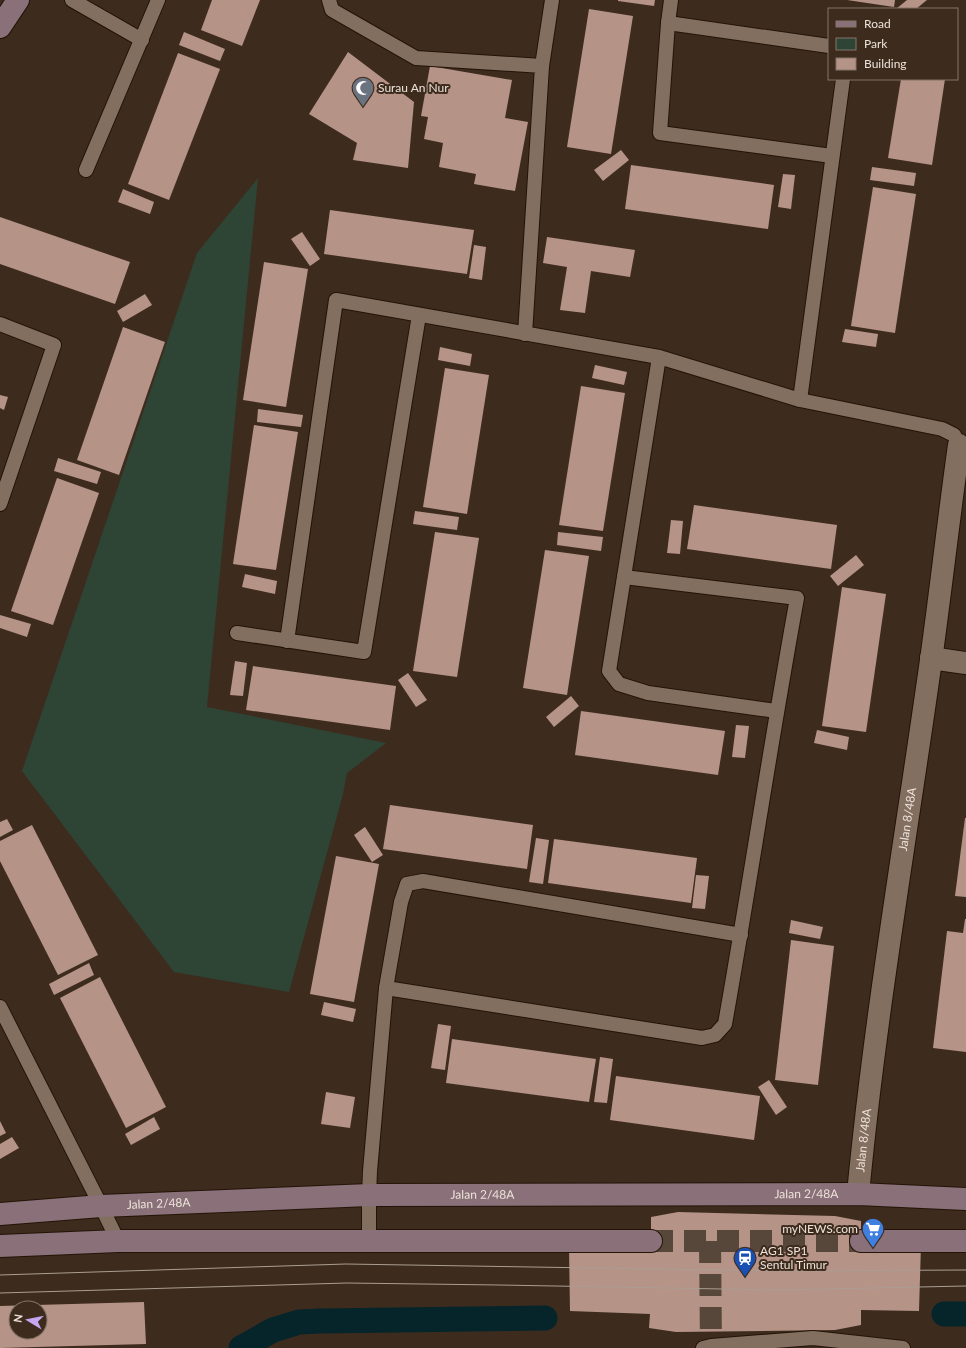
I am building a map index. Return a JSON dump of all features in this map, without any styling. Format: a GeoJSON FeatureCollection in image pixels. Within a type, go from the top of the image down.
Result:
{"type":"FeatureCollection","features":[{"type":"Feature","properties":{"kind":"main road"},"geometry":{"type":"LineString","coordinates":[[0,27],[18,0]]}},
{"type":"Feature","properties":{"kind":"main road","name":"Jalan 2/48A"},"geometry":{"type":"LineString","coordinates":[[0,1214],[101,1206],[369,1195],[858,1194],[966,1199]]}},
{"type":"Feature","properties":{"kind":"main road"},"geometry":{"type":"LineString","coordinates":[[0,1246],[118,1241],[651,1240]]}},
{"type":"Feature","properties":{"kind":"main road"},"geometry":{"type":"LineString","coordinates":[[861,1241],[966,1241]]}},
{"type":"Feature","properties":{"kind":"street","name":"Jalan 8/48A"},"geometry":{"type":"LineString","coordinates":[[858,1194],[879,1012],[931,658],[959,445]]}},
{"type":"Feature","properties":{"kind":"street"},"geometry":{"type":"LineString","coordinates":[[931,658],[966,664]]}},
{"type":"Feature","properties":{"kind":"lane"},"geometry":{"type":"LineString","coordinates":[[72,0],[142,40]]}},
{"type":"Feature","properties":{"kind":"lane"},"geometry":{"type":"LineString","coordinates":[[86,170],[158,0]]}},
{"type":"Feature","properties":{"kind":"lane"},"geometry":{"type":"LineString","coordinates":[[329,0],[332,10],[416,58],[542,66]]}},
{"type":"Feature","properties":{"kind":"lane"},"geometry":{"type":"LineString","coordinates":[[525,334],[542,66],[552,0]]}},
{"type":"Feature","properties":{"kind":"lane"},"geometry":{"type":"LineString","coordinates":[[671,0],[660,133],[832,156]]}},
{"type":"Feature","properties":{"kind":"lane"},"geometry":{"type":"LineString","coordinates":[[668,23],[828,46]]}},
{"type":"Feature","properties":{"kind":"lane"},"geometry":{"type":"LineString","coordinates":[[800,400],[843,80]]}},
{"type":"Feature","properties":{"kind":"lane"},"geometry":{"type":"LineString","coordinates":[[288,641],[336,300],[659,358],[800,400],[942,429],[954,435],[959,445]]}},
{"type":"Feature","properties":{"kind":"lane"},"geometry":{"type":"LineString","coordinates":[[237,633],[364,652],[419,315]]}},
{"type":"Feature","properties":{"kind":"lane"},"geometry":{"type":"LineString","coordinates":[[0,324],[54,344],[0,504]]}},
{"type":"Feature","properties":{"kind":"lane"},"geometry":{"type":"LineString","coordinates":[[659,358],[608,671],[619,684],[648,693],[776,711]]}},
{"type":"Feature","properties":{"kind":"lane"},"geometry":{"type":"LineString","coordinates":[[386,988],[702,1038],[715,1035],[725,1024],[741,935],[776,711],[797,598],[624,577]]}},
{"type":"Feature","properties":{"kind":"lane"},"geometry":{"type":"LineString","coordinates":[[369,1240],[369,1195],[386,988],[401,902],[407,884],[423,881],[741,935]]}},
{"type":"Feature","properties":{"kind":"lane"},"geometry":{"type":"LineString","coordinates":[[0,1007],[118,1241]]}},
{"type":"Feature","properties":{"kind":"lane"},"geometry":{"type":"LineString","coordinates":[[703,1348],[711,1346],[812,1338],[903,1348]]}},
{"type":"Feature","properties":{"kind":"green space"},"geometry":{"type":"Polygon","coordinates":[[[258,178],[207,707],[386,743],[347,773],[343,794],[289,992],[174,972],[22,771],[197,253],[258,178]]]}},
{"type":"Feature","properties":{"kind":"building"},"geometry":{"type":"Polygon","coordinates":[[[212,0],[260,0],[242,46],[201,30],[212,0]]]}},
{"type":"Feature","properties":{"kind":"building"},"geometry":{"type":"Polygon","coordinates":[[[618,0],[655,0],[654,6],[618,0]]]}},
{"type":"Feature","properties":{"kind":"building"},"geometry":{"type":"Polygon","coordinates":[[[847,0],[895,0],[894,7],[847,0]]]}},
{"type":"Feature","properties":{"kind":"building"},"geometry":{"type":"Polygon","coordinates":[[[907,0],[927,0],[917,8],[897,8],[907,0]]]}},
{"type":"Feature","properties":{"kind":"building"},"geometry":{"type":"Polygon","coordinates":[[[589,9],[633,16],[611,154],[567,147],[589,9]]]}},
{"type":"Feature","properties":{"kind":"building"},"geometry":{"type":"Polygon","coordinates":[[[184,32],[225,49],[220,61],[179,45],[184,32]]]}},
{"type":"Feature","properties":{"kind":"building","name":"Surau An Nur"},"geometry":{"type":"Polygon","coordinates":[[[348,52],[414,102],[408,168],[353,160],[357,143],[309,114],[348,52]]]}},
{"type":"Feature","properties":{"kind":"building"},"geometry":{"type":"Polygon","coordinates":[[[178,53],[220,69],[169,200],[128,184],[178,53]]]}},
{"type":"Feature","properties":{"kind":"building"},"geometry":{"type":"Polygon","coordinates":[[[430,66],[512,80],[505,118],[528,122],[515,191],[474,184],[476,174],[439,167],[443,143],[424,139],[428,117],[421,116],[430,66]]]}},
{"type":"Feature","properties":{"kind":"building"},"geometry":{"type":"Polygon","coordinates":[[[901,80],[945,80],[932,165],[888,158],[901,80]]]}},
{"type":"Feature","properties":{"kind":"building"},"geometry":{"type":"Polygon","coordinates":[[[621,150],[629,160],[603,181],[594,170],[621,150]]]}},
{"type":"Feature","properties":{"kind":"building"},"geometry":{"type":"Polygon","coordinates":[[[631,165],[774,185],[768,229],[625,209],[631,165]]]}},
{"type":"Feature","properties":{"kind":"building"},"geometry":{"type":"Polygon","coordinates":[[[872,167],[916,173],[914,186],[870,180],[872,167]]]}},
{"type":"Feature","properties":{"kind":"building"},"geometry":{"type":"Polygon","coordinates":[[[783,174],[795,175],[791,209],[778,207],[783,174]]]}},
{"type":"Feature","properties":{"kind":"building"},"geometry":{"type":"Polygon","coordinates":[[[873,187],[916,194],[895,333],[851,326],[873,187]]]}},
{"type":"Feature","properties":{"kind":"building"},"geometry":{"type":"Polygon","coordinates":[[[123,189],[154,202],[150,214],[118,202],[123,189]]]}},
{"type":"Feature","properties":{"kind":"building"},"geometry":{"type":"Polygon","coordinates":[[[330,210],[474,230],[467,274],[324,254],[330,210]]]}},
{"type":"Feature","properties":{"kind":"building"},"geometry":{"type":"Polygon","coordinates":[[[0,217],[130,262],[115,304],[0,264],[0,217]]]}},
{"type":"Feature","properties":{"kind":"building"},"geometry":{"type":"Polygon","coordinates":[[[302,232],[320,259],[310,266],[291,239],[302,232]]]}},
{"type":"Feature","properties":{"kind":"building"},"geometry":{"type":"Polygon","coordinates":[[[547,237],[635,250],[630,277],[591,271],[585,313],[560,310],[567,267],[543,263],[547,237]]]}},
{"type":"Feature","properties":{"kind":"building"},"geometry":{"type":"Polygon","coordinates":[[[474,245],[486,247],[482,280],[469,278],[474,245]]]}},
{"type":"Feature","properties":{"kind":"building"},"geometry":{"type":"Polygon","coordinates":[[[264,262],[308,269],[286,407],[243,400],[264,262]]]}},
{"type":"Feature","properties":{"kind":"building"},"geometry":{"type":"Polygon","coordinates":[[[145,294],[152,305],[123,322],[117,311],[145,294]]]}},
{"type":"Feature","properties":{"kind":"building"},"geometry":{"type":"Polygon","coordinates":[[[123,327],[165,342],[119,475],[77,460],[123,327]]]}},
{"type":"Feature","properties":{"kind":"building"},"geometry":{"type":"Polygon","coordinates":[[[845,329],[878,334],[876,347],[842,342],[845,329]]]}},
{"type":"Feature","properties":{"kind":"building"},"geometry":{"type":"Polygon","coordinates":[[[440,347],[472,354],[470,366],[438,360],[440,347]]]}},
{"type":"Feature","properties":{"kind":"building"},"geometry":{"type":"Polygon","coordinates":[[[595,365],[627,372],[624,385],[592,378],[595,365]]]}},
{"type":"Feature","properties":{"kind":"building"},"geometry":{"type":"Polygon","coordinates":[[[445,368],[489,375],[467,514],[423,507],[445,368]]]}},
{"type":"Feature","properties":{"kind":"building"},"geometry":{"type":"Polygon","coordinates":[[[581,386],[625,393],[603,531],[559,525],[581,386]]]}},
{"type":"Feature","properties":{"kind":"building"},"geometry":{"type":"Polygon","coordinates":[[[0,395],[8,397],[4,410],[0,408],[0,395]]]}},
{"type":"Feature","properties":{"kind":"building"},"geometry":{"type":"Polygon","coordinates":[[[258,409],[303,415],[301,427],[257,422],[258,409]]]}},
{"type":"Feature","properties":{"kind":"building"},"geometry":{"type":"Polygon","coordinates":[[[254,425],[298,432],[276,570],[233,564],[254,425]]]}},
{"type":"Feature","properties":{"kind":"building"},"geometry":{"type":"Polygon","coordinates":[[[58,458],[101,472],[97,484],[54,471],[58,458]]]}},
{"type":"Feature","properties":{"kind":"building"},"geometry":{"type":"Polygon","coordinates":[[[57,478],[99,493],[53,625],[11,611],[57,478]]]}},
{"type":"Feature","properties":{"kind":"building"},"geometry":{"type":"Polygon","coordinates":[[[694,505],[837,525],[831,569],[687,549],[694,505]]]}},
{"type":"Feature","properties":{"kind":"building"},"geometry":{"type":"Polygon","coordinates":[[[415,511],[459,517],[457,530],[413,524],[415,511]]]}},
{"type":"Feature","properties":{"kind":"building"},"geometry":{"type":"Polygon","coordinates":[[[671,520],[683,521],[680,554],[667,553],[671,520]]]}},
{"type":"Feature","properties":{"kind":"building"},"geometry":{"type":"Polygon","coordinates":[[[435,532],[479,538],[457,677],[413,671],[435,532]]]}},
{"type":"Feature","properties":{"kind":"building"},"geometry":{"type":"Polygon","coordinates":[[[558,532],[603,537],[601,551],[557,545],[558,532]]]}},
{"type":"Feature","properties":{"kind":"building"},"geometry":{"type":"Polygon","coordinates":[[[545,550],[589,556],[567,695],[523,688],[545,550]]]}},
{"type":"Feature","properties":{"kind":"building"},"geometry":{"type":"Polygon","coordinates":[[[856,555],[864,565],[838,586],[830,576],[856,555]]]}},
{"type":"Feature","properties":{"kind":"building"},"geometry":{"type":"Polygon","coordinates":[[[245,574],[277,581],[275,594],[242,587],[245,574]]]}},
{"type":"Feature","properties":{"kind":"building"},"geometry":{"type":"Polygon","coordinates":[[[842,587],[886,594],[866,732],[822,726],[842,587]]]}},
{"type":"Feature","properties":{"kind":"building"},"geometry":{"type":"Polygon","coordinates":[[[0,615],[31,624],[27,637],[0,628],[0,615]]]}},
{"type":"Feature","properties":{"kind":"building"},"geometry":{"type":"Polygon","coordinates":[[[235,661],[247,663],[243,696],[230,695],[235,661]]]}},
{"type":"Feature","properties":{"kind":"building"},"geometry":{"type":"Polygon","coordinates":[[[253,666],[396,686],[390,730],[246,710],[253,666]]]}},
{"type":"Feature","properties":{"kind":"building"},"geometry":{"type":"Polygon","coordinates":[[[408,673],[427,700],[416,707],[398,680],[408,673]]]}},
{"type":"Feature","properties":{"kind":"building"},"geometry":{"type":"Polygon","coordinates":[[[571,696],[579,706],[554,727],[546,717],[571,696]]]}},
{"type":"Feature","properties":{"kind":"building"},"geometry":{"type":"Polygon","coordinates":[[[581,711],[725,731],[718,775],[575,755],[581,711]]]}},
{"type":"Feature","properties":{"kind":"building"},"geometry":{"type":"Polygon","coordinates":[[[736,725],[749,726],[745,758],[732,757],[736,725]]]}},
{"type":"Feature","properties":{"kind":"building"},"geometry":{"type":"Polygon","coordinates":[[[817,730],[849,737],[847,750],[814,743],[817,730]]]}},
{"type":"Feature","properties":{"kind":"building"},"geometry":{"type":"Polygon","coordinates":[[[390,805],[533,825],[527,869],[383,849],[390,805]]]}},
{"type":"Feature","properties":{"kind":"building"},"geometry":{"type":"Polygon","coordinates":[[[966,818],[966,897],[955,896],[966,818]]]}},
{"type":"Feature","properties":{"kind":"building"},"geometry":{"type":"Polygon","coordinates":[[[7,819],[13,830],[0,837],[0,822],[7,819]]]}},
{"type":"Feature","properties":{"kind":"building"},"geometry":{"type":"Polygon","coordinates":[[[32,825],[98,955],[58,975],[0,861],[0,841],[32,825]]]}},
{"type":"Feature","properties":{"kind":"building"},"geometry":{"type":"Polygon","coordinates":[[[365,827],[383,855],[372,862],[354,835],[365,827]]]}},
{"type":"Feature","properties":{"kind":"building"},"geometry":{"type":"Polygon","coordinates":[[[536,838],[549,840],[543,884],[529,882],[536,838]]]}},
{"type":"Feature","properties":{"kind":"building"},"geometry":{"type":"Polygon","coordinates":[[[554,839],[697,858],[691,903],[548,883],[554,839]]]}},
{"type":"Feature","properties":{"kind":"building"},"geometry":{"type":"Polygon","coordinates":[[[336,856],[379,864],[354,1002],[310,994],[336,856]]]}},
{"type":"Feature","properties":{"kind":"building"},"geometry":{"type":"Polygon","coordinates":[[[696,875],[709,876],[705,909],[692,908],[696,875]]]}},
{"type":"Feature","properties":{"kind":"building"},"geometry":{"type":"Polygon","coordinates":[[[965,919],[966,1052],[933,1048],[947,931],[963,933],[965,919]]]}},
{"type":"Feature","properties":{"kind":"building"},"geometry":{"type":"Polygon","coordinates":[[[791,920],[823,927],[820,939],[789,933],[791,920]]]}},
{"type":"Feature","properties":{"kind":"building"},"geometry":{"type":"Polygon","coordinates":[[[791,940],[834,946],[818,1085],[775,1080],[791,940]]]}},
{"type":"Feature","properties":{"kind":"building"},"geometry":{"type":"Polygon","coordinates":[[[89,963],[94,975],[54,995],[49,984],[89,963]]]}},
{"type":"Feature","properties":{"kind":"building"},"geometry":{"type":"Polygon","coordinates":[[[100,977],[166,1107],[126,1128],[60,998],[100,977]]]}},
{"type":"Feature","properties":{"kind":"building"},"geometry":{"type":"Polygon","coordinates":[[[324,1002],[356,1009],[353,1022],[321,1015],[324,1002]]]}},
{"type":"Feature","properties":{"kind":"building"},"geometry":{"type":"Polygon","coordinates":[[[438,1024],[451,1026],[445,1070],[431,1068],[438,1024]]]}},
{"type":"Feature","properties":{"kind":"building"},"geometry":{"type":"Polygon","coordinates":[[[452,1039],[596,1059],[589,1102],[446,1083],[452,1039]]]}},
{"type":"Feature","properties":{"kind":"building"},"geometry":{"type":"Polygon","coordinates":[[[600,1057],[613,1059],[607,1103],[594,1102],[600,1057]]]}},
{"type":"Feature","properties":{"kind":"building"},"geometry":{"type":"Polygon","coordinates":[[[616,1076],[760,1096],[754,1140],[610,1120],[616,1076]]]}},
{"type":"Feature","properties":{"kind":"building"},"geometry":{"type":"Polygon","coordinates":[[[769,1080],[787,1107],[776,1115],[758,1087],[769,1080]]]}},
{"type":"Feature","properties":{"kind":"building"},"geometry":{"type":"Polygon","coordinates":[[[326,1092],[355,1097],[350,1128],[321,1124],[326,1092]]]}},
{"type":"Feature","properties":{"kind":"building"},"geometry":{"type":"Polygon","coordinates":[[[154,1117],[160,1129],[131,1145],[125,1134],[154,1117]]]}},
{"type":"Feature","properties":{"kind":"building"},"geometry":{"type":"Polygon","coordinates":[[[0,1121],[6,1133],[0,1136],[0,1121]]]}},
{"type":"Feature","properties":{"kind":"building"},"geometry":{"type":"Polygon","coordinates":[[[12,1137],[19,1148],[0,1159],[0,1144],[12,1137]]]}},
{"type":"Feature","properties":{"kind":"building","name":"AG1 SP1 Sentul Timur"},"geometry":{"type":"Polygon","coordinates":[[[678,1212],[835,1216],[861,1221],[861,1245],[921,1245],[919,1311],[861,1310],[861,1325],[835,1330],[676,1332],[649,1328],[650,1314],[570,1311],[569,1247],[651,1246],[651,1217],[678,1212]]]}},
{"type":"Feature","properties":{"kind":"building"},"geometry":{"type":"Polygon","coordinates":[[[144,1302],[146,1344],[0,1348],[0,1306],[8,1306],[8,1340],[48,1340],[48,1305],[144,1302]]]}},
{"type":"Feature","properties":{"kind":"waterway"},"geometry":{"type":"LineString","coordinates":[[944,1314],[966,1314]]}},
{"type":"Feature","properties":{"kind":"waterway"},"geometry":{"type":"LineString","coordinates":[[241,1348],[273,1330],[299,1322],[545,1318]]}},
{"type":"Feature","properties":{"kind":"tunnel"},"geometry":{"type":"LineString","coordinates":[[651,1241],[861,1241]]}},
{"type":"Feature","properties":{"kind":"tunnel"},"geometry":{"type":"LineString","coordinates":[[710,1241],[711,1346]]}},
{"type":"Feature","properties":{"kind":"tram line"},"geometry":{"type":"LineString","coordinates":[[0,1275],[346,1264],[779,1271],[966,1270]]}},
{"type":"Feature","properties":{"kind":"tram line"},"geometry":{"type":"LineString","coordinates":[[0,1293],[347,1283],[779,1290],[966,1286]]}},
{"type":"Feature","properties":{"kind":"place","name":"Surau An Nur"},"geometry":{"type":"Point","coordinates":[363,108]}},
{"type":"Feature","properties":{"kind":"place","name":"myNEWS.com"},"geometry":{"type":"Point","coordinates":[873,1248]}},
{"type":"Feature","properties":{"kind":"place","name":"AG1 SP1 Sentul Timur"},"geometry":{"type":"Point","coordinates":[745,1278]}}]}
